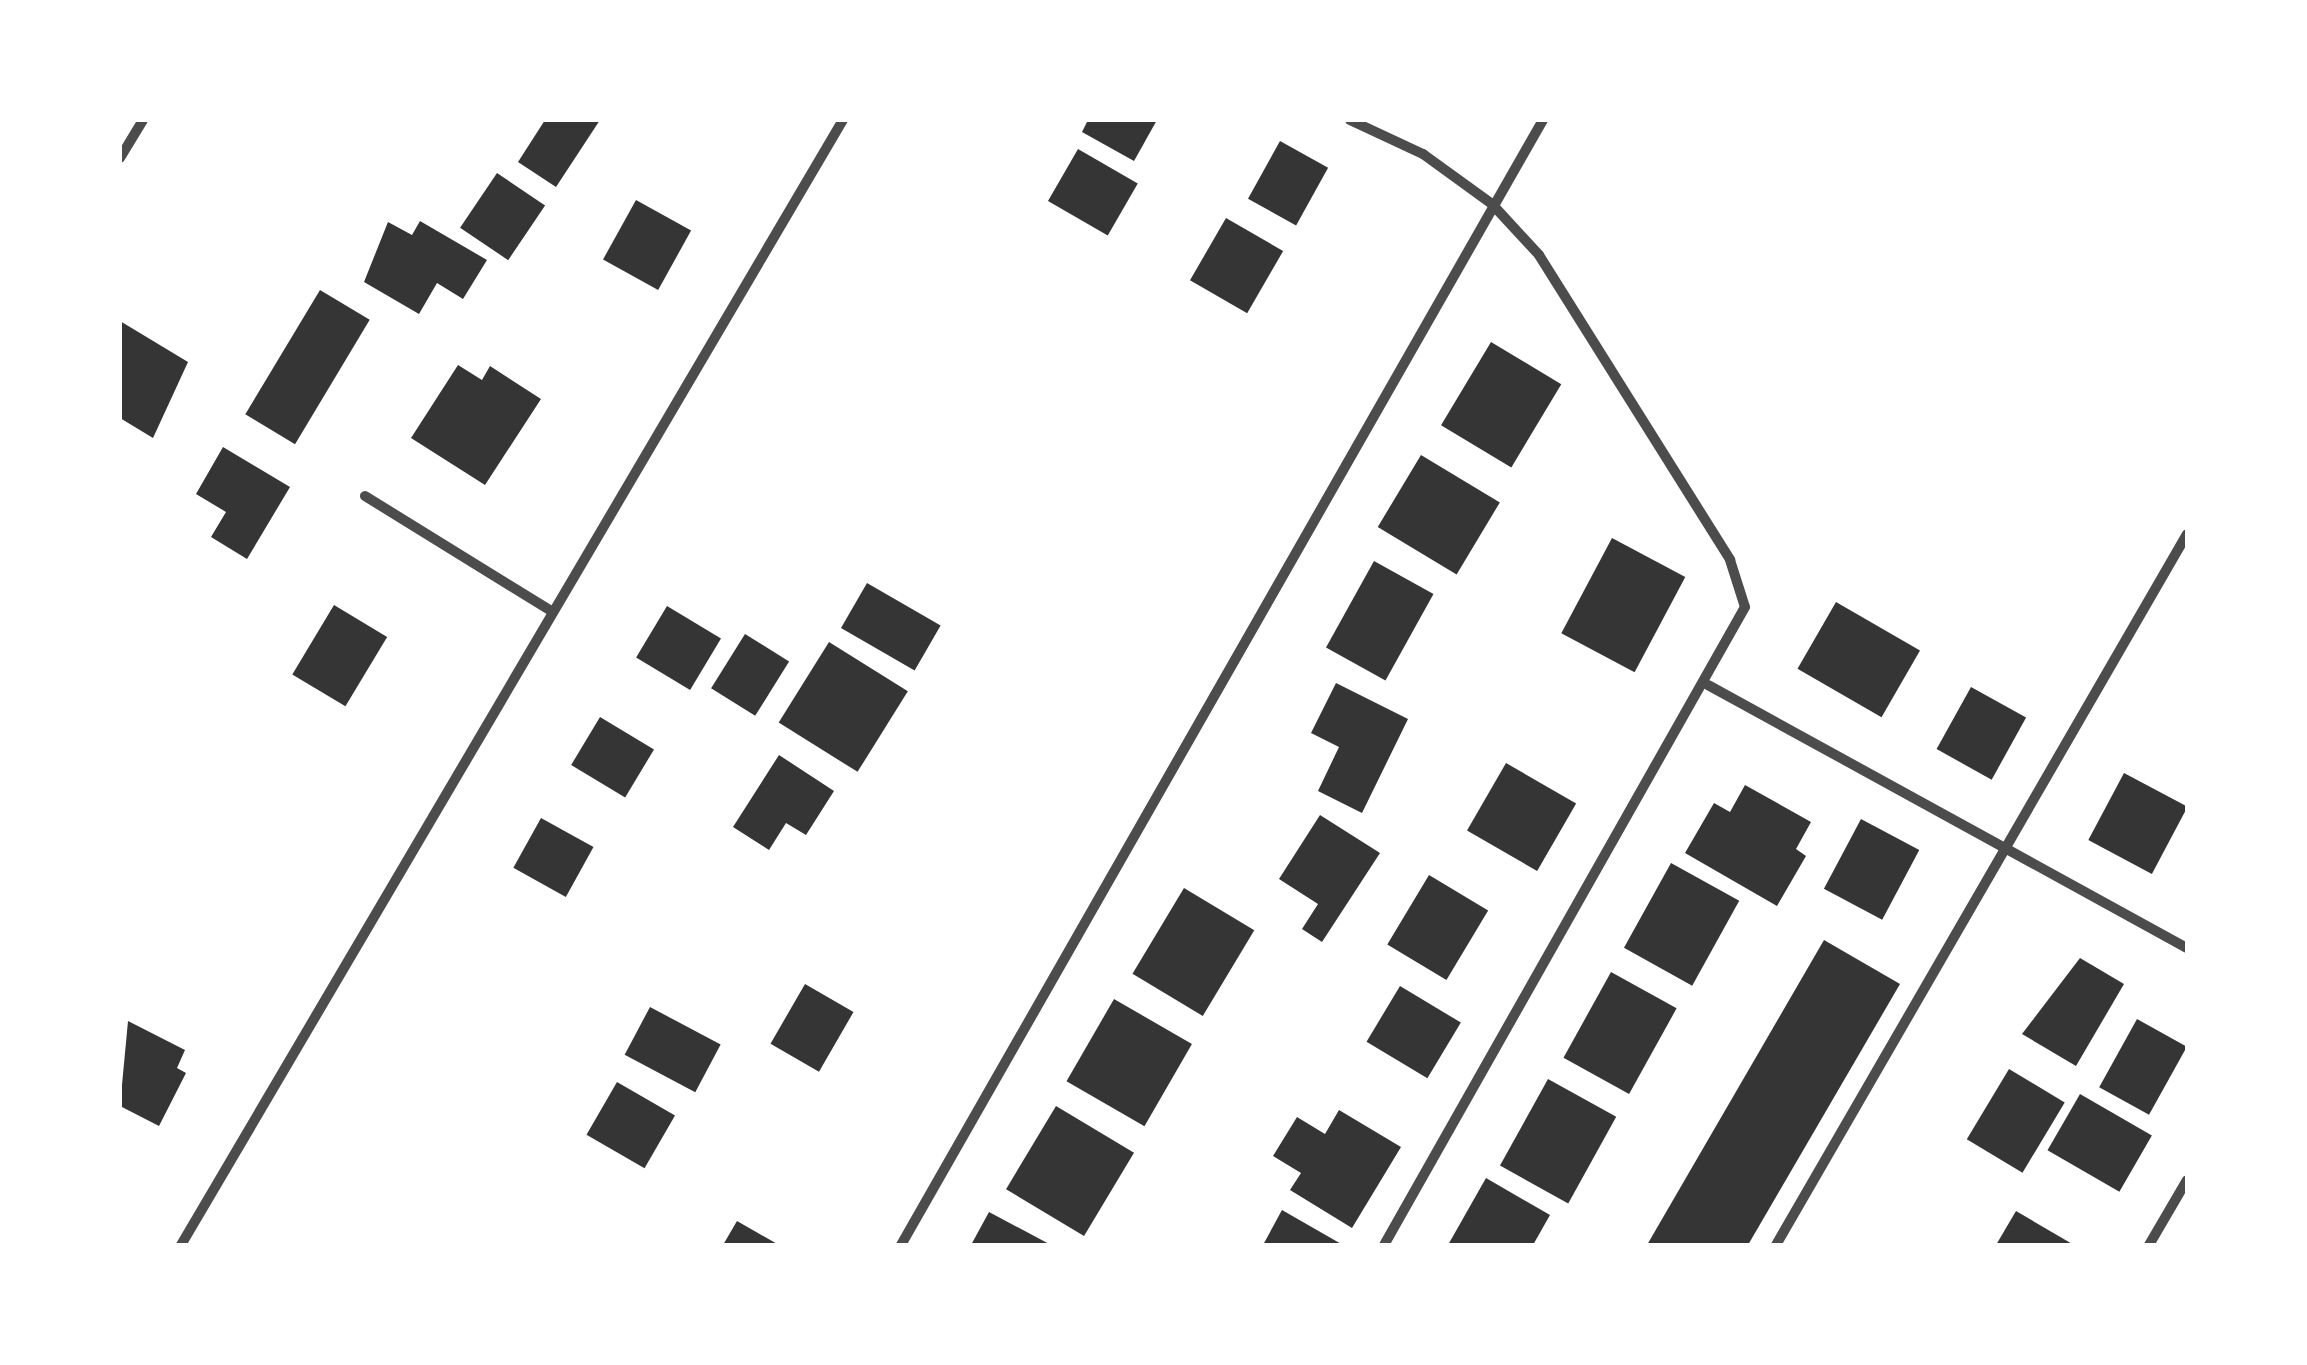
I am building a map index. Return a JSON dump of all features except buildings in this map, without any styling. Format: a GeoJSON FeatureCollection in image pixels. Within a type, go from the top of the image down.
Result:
{"type":"FeatureCollection","features":[{"type":"Feature","properties":{"kind":"street"},"geometry":{"type":"LineString","coordinates":[[120,158],[143,120]]}},
{"type":"Feature","properties":{"kind":"street"},"geometry":{"type":"LineString","coordinates":[[181,1245],[550,612],[843,120]]}},
{"type":"Feature","properties":{"kind":"street"},"geometry":{"type":"LineString","coordinates":[[1350,120],[1422,154],[1492,204],[1540,256],[1744,587],[1738,635],[1384,1245]]}},
{"type":"Feature","properties":{"kind":"street"},"geometry":{"type":"LineString","coordinates":[[901,1245],[1543,120]]}},
{"type":"Feature","properties":{"kind":"street"},"geometry":{"type":"LineString","coordinates":[[364,496],[550,612]]}},
{"type":"Feature","properties":{"kind":"street"},"geometry":{"type":"LineString","coordinates":[[1776,1245],[2187,534]]}},
{"type":"Feature","properties":{"kind":"street"},"geometry":{"type":"LineString","coordinates":[[1708,685],[2187,948]]}},
{"type":"Feature","properties":{"kind":"street"},"geometry":{"type":"LineString","coordinates":[[2149,1245],[2187,1180]]}}]}
